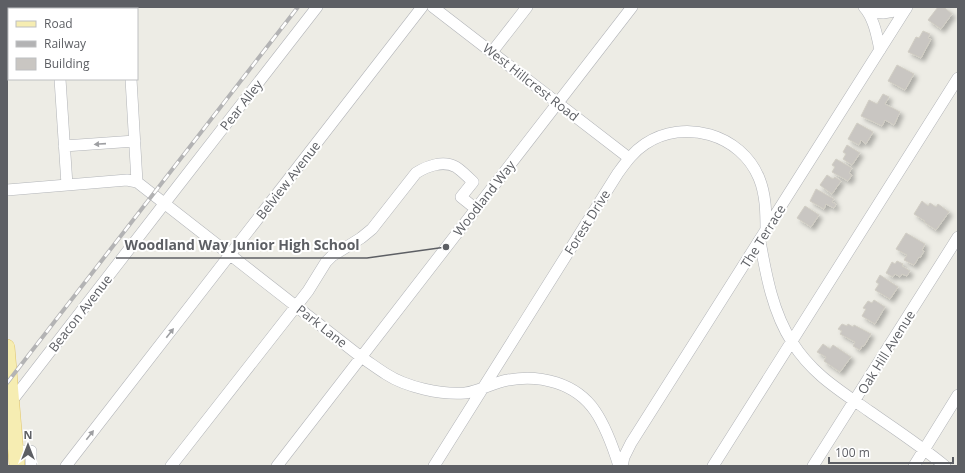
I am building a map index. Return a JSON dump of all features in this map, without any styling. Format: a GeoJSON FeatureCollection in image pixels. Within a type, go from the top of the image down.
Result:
{"type":"FeatureCollection","features":[{"type":"Feature","properties":{"kind":"main road"},"geometry":{"type":"LineString","coordinates":[[7,347],[13,450]]}},
{"type":"Feature","properties":{"kind":"street","name":"Pear Alley"},"geometry":{"type":"LineString","coordinates":[[164,204],[317,7]]}},
{"type":"Feature","properties":{"kind":"street","name":"Belview Avenue"},"geometry":{"type":"LineString","coordinates":[[66,466],[422,7]]}},
{"type":"Feature","properties":{"kind":"street","name":"West Hillcrest Road"},"geometry":{"type":"LineString","coordinates":[[433,7],[629,158]]}},
{"type":"Feature","properties":{"kind":"street"},"geometry":{"type":"LineString","coordinates":[[492,52],[527,7]]}},
{"type":"Feature","properties":{"kind":"street","name":"Woodland Way"},"geometry":{"type":"LineString","coordinates":[[277,466],[632,7]]}},
{"type":"Feature","properties":{"kind":"street"},"geometry":{"type":"LineString","coordinates":[[866,9],[882,13],[907,8]]}},
{"type":"Feature","properties":{"kind":"street","name":"The Terrace"},"geometry":{"type":"LineString","coordinates":[[620,466],[631,443],[907,8]]}},
{"type":"Feature","properties":{"kind":"street"},"geometry":{"type":"LineString","coordinates":[[866,9],[880,50]]}},
{"type":"Feature","properties":{"kind":"street"},"geometry":{"type":"LineString","coordinates":[[713,466],[958,78]]}},
{"type":"Feature","properties":{"kind":"street"},"geometry":{"type":"LineString","coordinates":[[60,80],[67,185]]}},
{"type":"Feature","properties":{"kind":"street"},"geometry":{"type":"LineString","coordinates":[[7,190],[127,180],[137,182],[131,80]]}},
{"type":"Feature","properties":{"kind":"street","name":"Forest Drive"},"geometry":{"type":"LineString","coordinates":[[434,466],[629,158],[645,144],[670,134],[684,132],[698,132],[714,135],[728,142],[751,163],[758,177],[764,194],[766,210],[763,236]]}},
{"type":"Feature","properties":{"kind":"street"},"geometry":{"type":"LineString","coordinates":[[64,146],[135,142]]}},
{"type":"Feature","properties":{"kind":"street"},"geometry":{"type":"LineString","coordinates":[[171,466],[315,281],[326,262],[332,256],[361,238],[372,229],[416,173],[424,168],[441,164],[448,164],[456,167],[473,182],[461,197],[476,209]]}},
{"type":"Feature","properties":{"kind":"street","name":"Park Lane"},"geometry":{"type":"LineString","coordinates":[[137,182],[361,357],[387,375],[406,384],[445,393],[465,393],[507,380],[537,378],[548,380],[566,387],[582,397],[594,409],[604,425],[620,466]]}},
{"type":"Feature","properties":{"kind":"street","name":"Beacon Avenue"},"geometry":{"type":"LineString","coordinates":[[11,402],[164,204]]}},
{"type":"Feature","properties":{"kind":"street"},"geometry":{"type":"LineString","coordinates":[[763,236],[765,271],[780,319],[791,342],[823,379],[924,449],[945,466]]}},
{"type":"Feature","properties":{"kind":"street","name":"Oak Hill Avenue"},"geometry":{"type":"LineString","coordinates":[[813,466],[958,237]]}},
{"type":"Feature","properties":{"kind":"street"},"geometry":{"type":"LineString","coordinates":[[914,466],[958,396]]}},
{"type":"Feature","properties":{"kind":"street"},"geometry":{"type":"LineString","coordinates":[[13,450],[31,451],[31,466]]}},
{"type":"Feature","properties":{"kind":"building"},"geometry":{"type":"Polygon","coordinates":[[[938,7],[945,8],[952,14],[941,29],[928,20],[938,7]]]}},
{"type":"Feature","properties":{"kind":"building"},"geometry":{"type":"Polygon","coordinates":[[[923,31],[930,34],[928,38],[931,39],[921,58],[908,52],[916,37],[919,38],[923,31]]]}},
{"type":"Feature","properties":{"kind":"building"},"geometry":{"type":"Polygon","coordinates":[[[897,65],[914,74],[905,90],[888,81],[897,65]]]}},
{"type":"Feature","properties":{"kind":"building"},"geometry":{"type":"Polygon","coordinates":[[[883,94],[889,97],[885,104],[900,112],[894,125],[885,120],[882,126],[861,116],[869,100],[877,104],[883,94]]]}},
{"type":"Feature","properties":{"kind":"building"},"geometry":{"type":"Polygon","coordinates":[[[857,123],[873,132],[866,144],[861,140],[859,145],[848,139],[857,123]]]}},
{"type":"Feature","properties":{"kind":"building"},"geometry":{"type":"Polygon","coordinates":[[[847,145],[860,153],[852,165],[843,159],[846,154],[843,152],[847,145]]]}},
{"type":"Feature","properties":{"kind":"building"},"geometry":{"type":"Polygon","coordinates":[[[836,159],[852,168],[849,173],[852,175],[848,181],[832,172],[835,167],[832,165],[836,159]]]}},
{"type":"Feature","properties":{"kind":"building"},"geometry":{"type":"Polygon","coordinates":[[[827,175],[833,179],[835,177],[841,181],[832,194],[820,185],[827,175]]]}},
{"type":"Feature","properties":{"kind":"building"},"geometry":{"type":"Polygon","coordinates":[[[816,189],[834,199],[832,202],[836,204],[834,208],[826,204],[824,209],[810,201],[816,189]]]}},
{"type":"Feature","properties":{"kind":"building"},"geometry":{"type":"Polygon","coordinates":[[[922,201],[928,206],[930,203],[936,207],[938,204],[949,212],[936,230],[914,214],[922,201]]]}},
{"type":"Feature","properties":{"kind":"building"},"geometry":{"type":"Polygon","coordinates":[[[805,206],[819,215],[811,227],[797,218],[805,206]]]}},
{"type":"Feature","properties":{"kind":"building"},"geometry":{"type":"Polygon","coordinates":[[[906,233],[925,244],[922,250],[924,251],[914,265],[904,260],[907,255],[896,249],[906,233]]]}},
{"type":"Feature","properties":{"kind":"building"},"geometry":{"type":"Polygon","coordinates":[[[897,261],[903,264],[902,266],[910,271],[907,276],[902,274],[900,277],[895,274],[893,277],[886,273],[892,262],[895,264],[897,261]]]}},
{"type":"Feature","properties":{"kind":"building"},"geometry":{"type":"Polygon","coordinates":[[[880,275],[898,287],[890,299],[875,290],[879,284],[876,282],[880,275]]]}},
{"type":"Feature","properties":{"kind":"building"},"geometry":{"type":"Polygon","coordinates":[[[874,300],[885,307],[875,324],[862,316],[866,309],[863,308],[868,301],[872,303],[874,300]]]}},
{"type":"Feature","properties":{"kind":"building"},"geometry":{"type":"Polygon","coordinates":[[[842,324],[847,326],[848,324],[853,327],[854,325],[871,334],[860,350],[853,346],[855,342],[840,334],[842,331],[838,329],[842,324]]]}},
{"type":"Feature","properties":{"kind":"building"},"geometry":{"type":"Polygon","coordinates":[[[823,344],[830,349],[833,345],[851,357],[840,372],[824,361],[826,357],[817,352],[823,344]]]}},
{"type":"Feature","properties":{"kind":"railway"},"geometry":{"type":"LineString","coordinates":[[7,383],[298,7]]}},
{"type":"Feature","properties":{"kind":"place","name":"Woodland Way Junior High School"},"geometry":{"type":"Point","coordinates":[446,247]}}]}
